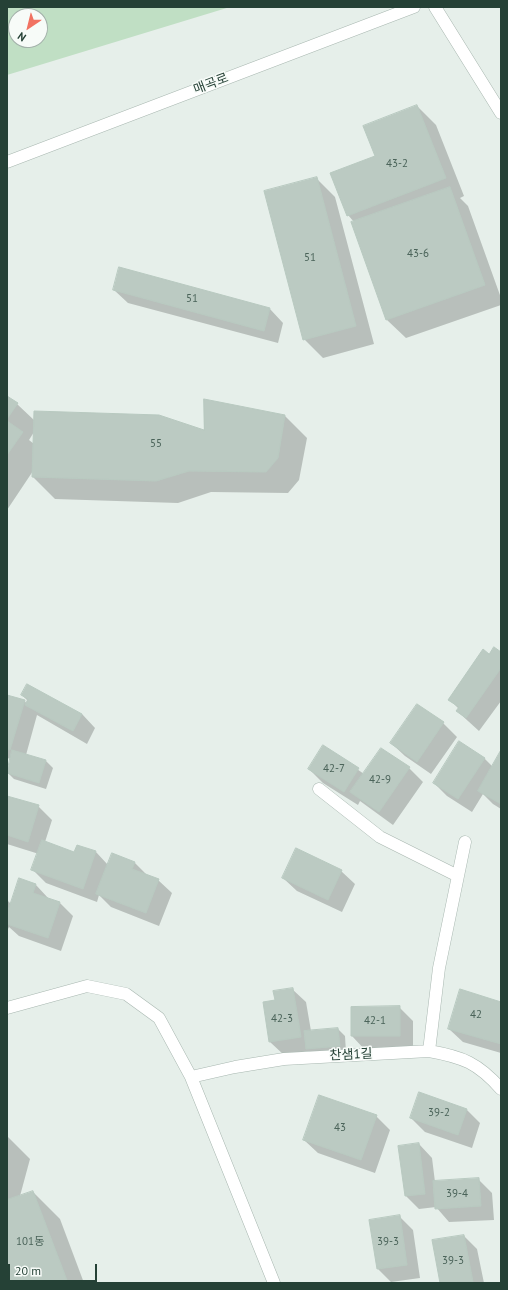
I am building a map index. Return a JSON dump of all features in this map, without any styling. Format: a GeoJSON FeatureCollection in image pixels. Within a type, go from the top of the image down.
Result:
{"type":"FeatureCollection","features":[{"type":"Feature","properties":{"kind":"street","name":"매곡로"},"geometry":{"type":"LineString","coordinates":[[7,162],[414,7]]}},
{"type":"Feature","properties":{"kind":"street"},"geometry":{"type":"LineString","coordinates":[[435,7],[501,113]]}},
{"type":"Feature","properties":{"kind":"street"},"geometry":{"type":"LineString","coordinates":[[318,789],[380,837],[458,876]]}},
{"type":"Feature","properties":{"kind":"street"},"geometry":{"type":"LineString","coordinates":[[429,1051],[439,968],[465,842]]}},
{"type":"Feature","properties":{"kind":"street"},"geometry":{"type":"LineString","coordinates":[[7,1008],[86,986],[126,994],[159,1018],[191,1077],[274,1283]]}},
{"type":"Feature","properties":{"kind":"street"},"geometry":{"type":"LineString","coordinates":[[7,1001],[19,1004]]}},
{"type":"Feature","properties":{"kind":"street","name":"찬샘1길"},"geometry":{"type":"LineString","coordinates":[[191,1077],[235,1066],[284,1059],[429,1051],[449,1055],[474,1063],[501,1089]]}},
{"type":"Feature","properties":{"kind":"green space"},"geometry":{"type":"Polygon","coordinates":[[[7,7],[230,7],[7,75],[7,7]]]}},
{"type":"Feature","properties":{"kind":"building"},"geometry":{"type":"Polygon","coordinates":[[[417,105],[446,178],[347,216],[330,173],[375,156],[363,126],[417,105]]]}},
{"type":"Feature","properties":{"kind":"building"},"geometry":{"type":"Polygon","coordinates":[[[317,177],[356,326],[303,340],[264,191],[317,177]]]}},
{"type":"Feature","properties":{"kind":"building"},"geometry":{"type":"Polygon","coordinates":[[[450,187],[485,285],[386,320],[351,222],[450,187]]]}},
{"type":"Feature","properties":{"kind":"building"},"geometry":{"type":"Polygon","coordinates":[[[119,267],[270,308],[264,331],[113,290],[119,267]]]}},
{"type":"Feature","properties":{"kind":"building"},"geometry":{"type":"Polygon","coordinates":[[[7,396],[18,403],[7,419],[7,396]]]}},
{"type":"Feature","properties":{"kind":"building"},"geometry":{"type":"Polygon","coordinates":[[[204,399],[285,415],[278,458],[266,472],[189,471],[156,481],[32,477],[34,411],[159,415],[204,430],[204,399]]]}},
{"type":"Feature","properties":{"kind":"building"},"geometry":{"type":"Polygon","coordinates":[[[7,421],[23,432],[7,455],[7,421]]]}},
{"type":"Feature","properties":{"kind":"building"},"geometry":{"type":"Polygon","coordinates":[[[494,647],[501,652],[501,668],[466,718],[456,711],[459,707],[448,700],[483,649],[489,654],[494,647]]]}},
{"type":"Feature","properties":{"kind":"building"},"geometry":{"type":"Polygon","coordinates":[[[27,684],[82,714],[73,731],[25,705],[28,699],[21,695],[27,684]]]}},
{"type":"Feature","properties":{"kind":"building"},"geometry":{"type":"Polygon","coordinates":[[[7,695],[25,700],[10,750],[7,749],[7,695]]]}},
{"type":"Feature","properties":{"kind":"building"},"geometry":{"type":"Polygon","coordinates":[[[417,704],[444,722],[417,762],[390,743],[417,704]]]}},
{"type":"Feature","properties":{"kind":"building"},"geometry":{"type":"Polygon","coordinates":[[[459,741],[485,758],[458,799],[433,783],[459,741]]]}},
{"type":"Feature","properties":{"kind":"building"},"geometry":{"type":"Polygon","coordinates":[[[323,745],[359,768],[344,792],[308,769],[323,745]]]}},
{"type":"Feature","properties":{"kind":"building"},"geometry":{"type":"Polygon","coordinates":[[[381,748],[410,767],[379,812],[350,792],[381,748]]]}},
{"type":"Feature","properties":{"kind":"building"},"geometry":{"type":"Polygon","coordinates":[[[12,750],[46,760],[39,783],[7,773],[12,750]]]}},
{"type":"Feature","properties":{"kind":"building"},"geometry":{"type":"Polygon","coordinates":[[[501,750],[501,804],[478,791],[501,750]]]}},
{"type":"Feature","properties":{"kind":"building"},"geometry":{"type":"Polygon","coordinates":[[[7,796],[39,805],[28,842],[7,835],[7,796]]]}},
{"type":"Feature","properties":{"kind":"building"},"geometry":{"type":"Polygon","coordinates":[[[42,840],[74,852],[77,845],[96,851],[83,889],[31,870],[42,840]]]}},
{"type":"Feature","properties":{"kind":"building"},"geometry":{"type":"Polygon","coordinates":[[[296,848],[342,870],[328,900],[282,878],[296,848]]]}},
{"type":"Feature","properties":{"kind":"building"},"geometry":{"type":"Polygon","coordinates":[[[112,853],[135,862],[132,869],[159,879],[146,913],[96,894],[112,853]]]}},
{"type":"Feature","properties":{"kind":"building"},"geometry":{"type":"Polygon","coordinates":[[[19,878],[36,884],[33,893],[60,902],[48,938],[7,924],[7,914],[19,878]]]}},
{"type":"Feature","properties":{"kind":"building"},"geometry":{"type":"Polygon","coordinates":[[[293,988],[301,1037],[269,1042],[263,1002],[275,1000],[273,991],[293,988]]]}},
{"type":"Feature","properties":{"kind":"building"},"geometry":{"type":"Polygon","coordinates":[[[460,989],[501,1002],[501,1044],[448,1029],[460,989]]]}},
{"type":"Feature","properties":{"kind":"building"},"geometry":{"type":"Polygon","coordinates":[[[400,1006],[400,1036],[351,1036],[351,1007],[400,1006]]]}},
{"type":"Feature","properties":{"kind":"building"},"geometry":{"type":"Polygon","coordinates":[[[338,1028],[340,1046],[306,1049],[304,1031],[338,1028]]]}},
{"type":"Feature","properties":{"kind":"building"},"geometry":{"type":"Polygon","coordinates":[[[419,1092],[467,1109],[458,1135],[410,1118],[419,1092]]]}},
{"type":"Feature","properties":{"kind":"building"},"geometry":{"type":"Polygon","coordinates":[[[319,1095],[377,1115],[361,1160],[303,1140],[319,1095]]]}},
{"type":"Feature","properties":{"kind":"building"},"geometry":{"type":"Polygon","coordinates":[[[419,1143],[425,1194],[405,1196],[398,1146],[419,1143]]]}},
{"type":"Feature","properties":{"kind":"building"},"geometry":{"type":"Polygon","coordinates":[[[479,1178],[481,1206],[435,1209],[433,1181],[479,1178]]]}},
{"type":"Feature","properties":{"kind":"building"},"geometry":{"type":"Polygon","coordinates":[[[33,1191],[68,1283],[7,1283],[7,1200],[33,1191]]]}},
{"type":"Feature","properties":{"kind":"building"},"geometry":{"type":"Polygon","coordinates":[[[400,1215],[407,1265],[377,1269],[369,1220],[400,1215]]]}},
{"type":"Feature","properties":{"kind":"building"},"geometry":{"type":"Polygon","coordinates":[[[464,1235],[473,1282],[440,1283],[432,1240],[464,1235]]]}}]}
